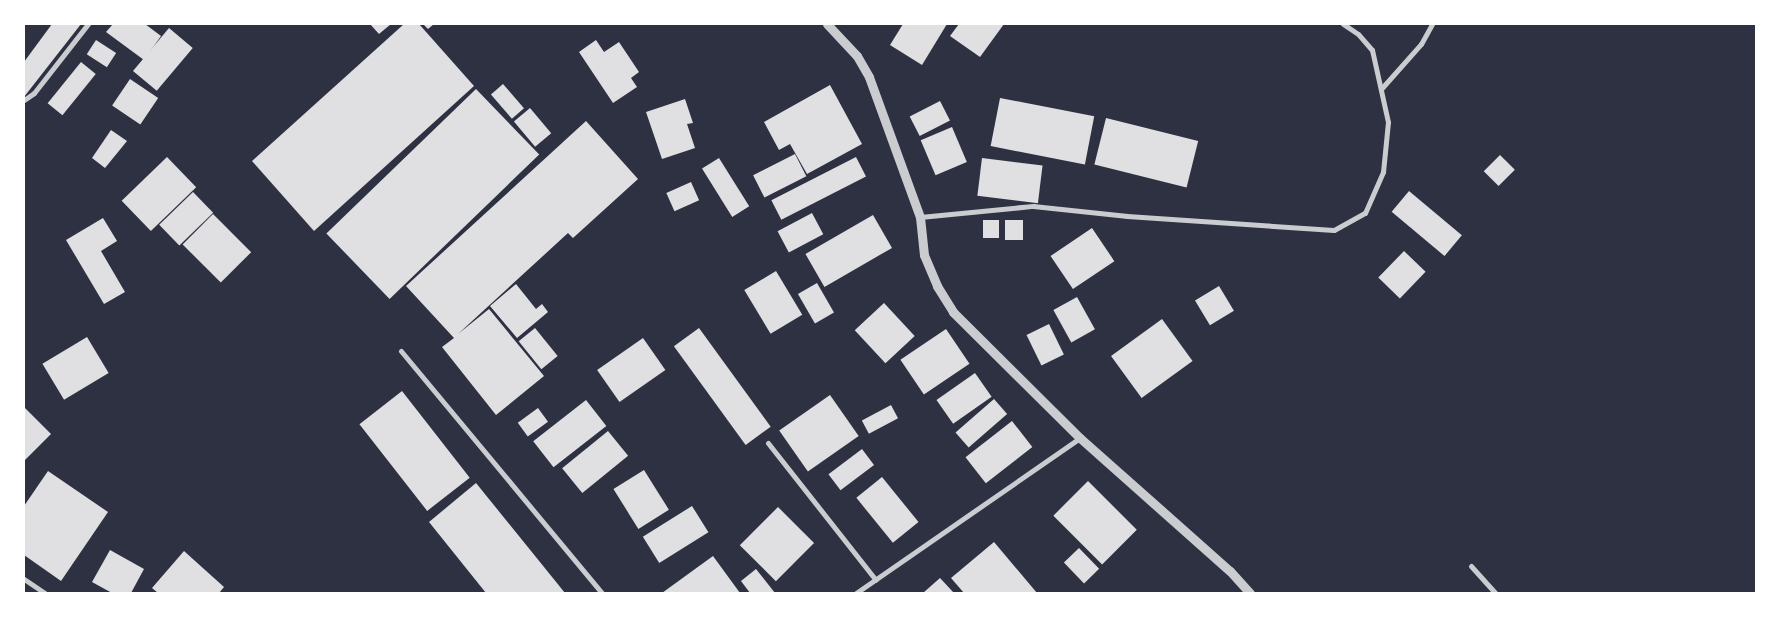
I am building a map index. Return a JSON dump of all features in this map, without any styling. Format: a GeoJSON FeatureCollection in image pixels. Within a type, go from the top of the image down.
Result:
{"type":"FeatureCollection","features":[{"type":"Feature","properties":{"kind":"street"},"geometry":{"type":"LineString","coordinates":[[24,100],[34,93],[88,24]]}},
{"type":"Feature","properties":{"kind":"street"},"geometry":{"type":"LineString","coordinates":[[827,24],[857,56],[869,77],[920,217],[924,255],[936,286],[953,312],[1080,438],[1230,571],[1250,593]]}},
{"type":"Feature","properties":{"kind":"street"},"geometry":{"type":"LineString","coordinates":[[920,217],[1032,206],[1127,216],[1334,230],[1365,213],[1383,172],[1388,122],[1372,50],[1358,34],[1343,24]]}},
{"type":"Feature","properties":{"kind":"street"},"geometry":{"type":"LineString","coordinates":[[1382,89],[1421,44],[1432,24]]}},
{"type":"Feature","properties":{"kind":"street"},"geometry":{"type":"LineString","coordinates":[[401,351],[602,593]]}},
{"type":"Feature","properties":{"kind":"street"},"geometry":{"type":"LineString","coordinates":[[856,593],[1080,438]]}},
{"type":"Feature","properties":{"kind":"street"},"geometry":{"type":"LineString","coordinates":[[768,443],[876,580]]}},
{"type":"Feature","properties":{"kind":"street"},"geometry":{"type":"LineString","coordinates":[[1472,566],[1495,593]]}},
{"type":"Feature","properties":{"kind":"street"},"geometry":{"type":"LineString","coordinates":[[24,580],[44,593]]}},
{"type":"Feature","properties":{"kind":"building"},"geometry":{"type":"Polygon","coordinates":[[[52,24],[81,24],[24,97],[24,62],[52,24]]]}},
{"type":"Feature","properties":{"kind":"building"},"geometry":{"type":"Polygon","coordinates":[[[113,24],[145,24],[161,36],[144,60],[106,32],[113,24]]]}},
{"type":"Feature","properties":{"kind":"building"},"geometry":{"type":"Polygon","coordinates":[[[370,24],[391,24],[379,34],[370,24]]]}},
{"type":"Feature","properties":{"kind":"building"},"geometry":{"type":"Polygon","coordinates":[[[404,24],[419,24],[474,86],[314,231],[252,161],[404,24]]]}},
{"type":"Feature","properties":{"kind":"building"},"geometry":{"type":"Polygon","coordinates":[[[423,24],[434,24],[428,29],[423,24]]]}},
{"type":"Feature","properties":{"kind":"building"},"geometry":{"type":"Polygon","coordinates":[[[903,24],[947,24],[922,65],[890,45],[903,24]]]}},
{"type":"Feature","properties":{"kind":"building"},"geometry":{"type":"Polygon","coordinates":[[[959,24],[1004,24],[980,57],[950,36],[959,24]]]}},
{"type":"Feature","properties":{"kind":"building"},"geometry":{"type":"Polygon","coordinates":[[[169,28],[193,48],[157,91],[133,71],[169,28]]]}},
{"type":"Feature","properties":{"kind":"building"},"geometry":{"type":"Polygon","coordinates":[[[96,40],[116,53],[107,67],[87,54],[96,40]]]}},
{"type":"Feature","properties":{"kind":"building"},"geometry":{"type":"Polygon","coordinates":[[[596,40],[604,52],[619,42],[639,72],[631,78],[637,87],[613,103],[579,52],[596,40]]]}},
{"type":"Feature","properties":{"kind":"building"},"geometry":{"type":"Polygon","coordinates":[[[81,62],[96,74],[62,115],[48,103],[81,62]]]}},
{"type":"Feature","properties":{"kind":"building"},"geometry":{"type":"Polygon","coordinates":[[[130,79],[158,98],[140,125],[112,106],[130,79]]]}},
{"type":"Feature","properties":{"kind":"building"},"geometry":{"type":"Polygon","coordinates":[[[503,84],[524,108],[512,119],[491,94],[503,84]]]}},
{"type":"Feature","properties":{"kind":"building"},"geometry":{"type":"Polygon","coordinates":[[[830,85],[862,144],[807,174],[790,144],[779,150],[764,122],[830,85]]]}},
{"type":"Feature","properties":{"kind":"building"},"geometry":{"type":"Polygon","coordinates":[[[476,89],[539,154],[390,299],[326,233],[476,89]]]}},
{"type":"Feature","properties":{"kind":"building"},"geometry":{"type":"Polygon","coordinates":[[[1000,98],[1094,116],[1085,164],[991,146],[1000,98]]]}},
{"type":"Feature","properties":{"kind":"building"},"geometry":{"type":"Polygon","coordinates":[[[685,99],[693,123],[687,124],[695,148],[662,159],[646,112],[685,99]]]}},
{"type":"Feature","properties":{"kind":"building"},"geometry":{"type":"Polygon","coordinates":[[[940,101],[950,121],[920,136],[910,116],[940,101]]]}},
{"type":"Feature","properties":{"kind":"building"},"geometry":{"type":"Polygon","coordinates":[[[530,108],[551,133],[535,147],[514,121],[530,108]]]}},
{"type":"Feature","properties":{"kind":"building"},"geometry":{"type":"Polygon","coordinates":[[[1106,118],[1198,141],[1187,188],[1094,165],[1106,118]]]}},
{"type":"Feature","properties":{"kind":"building"},"geometry":{"type":"Polygon","coordinates":[[[586,121],[638,179],[573,238],[568,233],[458,334],[489,309],[544,376],[496,415],[442,347],[454,338],[406,286],[586,121]]]}},
{"type":"Feature","properties":{"kind":"building"},"geometry":{"type":"Polygon","coordinates":[[[952,127],[967,162],[936,175],[921,140],[952,127]]]}},
{"type":"Feature","properties":{"kind":"building"},"geometry":{"type":"Polygon","coordinates":[[[111,130],[127,141],[105,168],[92,158],[111,130]]]}},
{"type":"Feature","properties":{"kind":"building"},"geometry":{"type":"Polygon","coordinates":[[[795,154],[806,176],[764,198],[753,175],[795,154]]]}},
{"type":"Feature","properties":{"kind":"building"},"geometry":{"type":"Polygon","coordinates":[[[1500,155],[1515,170],[1499,186],[1484,171],[1500,155]]]}},
{"type":"Feature","properties":{"kind":"building"},"geometry":{"type":"Polygon","coordinates":[[[167,157],[196,187],[151,231],[122,201],[167,157]]]}},
{"type":"Feature","properties":{"kind":"building"},"geometry":{"type":"Polygon","coordinates":[[[856,157],[866,177],[781,220],[771,200],[856,157]]]}},
{"type":"Feature","properties":{"kind":"building"},"geometry":{"type":"Polygon","coordinates":[[[719,158],[749,206],[732,217],[702,169],[719,158]]]}},
{"type":"Feature","properties":{"kind":"building"},"geometry":{"type":"Polygon","coordinates":[[[982,158],[1043,165],[1038,203],[977,196],[982,158]]]}},
{"type":"Feature","properties":{"kind":"building"},"geometry":{"type":"Polygon","coordinates":[[[691,182],[699,200],[674,211],[666,193],[691,182]]]}},
{"type":"Feature","properties":{"kind":"building"},"geometry":{"type":"Polygon","coordinates":[[[1409,191],[1462,235],[1445,256],[1392,212],[1409,191]]]}},
{"type":"Feature","properties":{"kind":"building"},"geometry":{"type":"Polygon","coordinates":[[[193,192],[213,213],[179,246],[159,225],[193,192]]]}},
{"type":"Feature","properties":{"kind":"building"},"geometry":{"type":"Polygon","coordinates":[[[812,213],[823,234],[789,253],[778,231],[812,213]]]}},
{"type":"Feature","properties":{"kind":"building"},"geometry":{"type":"Polygon","coordinates":[[[213,214],[251,252],[221,283],[183,244],[213,214]]]}},
{"type":"Feature","properties":{"kind":"building"},"geometry":{"type":"Polygon","coordinates":[[[873,215],[892,248],[824,287],[805,254],[873,215]]]}},
{"type":"Feature","properties":{"kind":"building"},"geometry":{"type":"Polygon","coordinates":[[[103,218],[117,241],[101,251],[125,292],[104,304],[66,240],[103,218]]]}},
{"type":"Feature","properties":{"kind":"building"},"geometry":{"type":"Polygon","coordinates":[[[983,220],[999,220],[999,238],[983,238],[983,220]]]}},
{"type":"Feature","properties":{"kind":"building"},"geometry":{"type":"Polygon","coordinates":[[[1005,220],[1023,220],[1023,240],[1005,240],[1005,220]]]}},
{"type":"Feature","properties":{"kind":"building"},"geometry":{"type":"Polygon","coordinates":[[[1092,228],[1114,261],[1073,289],[1051,256],[1092,228]]]}},
{"type":"Feature","properties":{"kind":"building"},"geometry":{"type":"Polygon","coordinates":[[[1404,251],[1426,272],[1400,298],[1378,278],[1404,251]]]}},
{"type":"Feature","properties":{"kind":"building"},"geometry":{"type":"Polygon","coordinates":[[[776,271],[802,315],[771,334],[744,290],[776,271]]]}},
{"type":"Feature","properties":{"kind":"building"},"geometry":{"type":"Polygon","coordinates":[[[817,283],[834,312],[815,323],[798,294],[817,283]]]}},
{"type":"Feature","properties":{"kind":"building"},"geometry":{"type":"Polygon","coordinates":[[[516,284],[536,309],[542,304],[548,312],[517,338],[490,306],[516,284]]]}},
{"type":"Feature","properties":{"kind":"building"},"geometry":{"type":"Polygon","coordinates":[[[1219,286],[1234,311],[1210,325],[1195,300],[1219,286]]]}},
{"type":"Feature","properties":{"kind":"building"},"geometry":{"type":"Polygon","coordinates":[[[1077,297],[1095,329],[1071,342],[1053,310],[1077,297]]]}},
{"type":"Feature","properties":{"kind":"building"},"geometry":{"type":"Polygon","coordinates":[[[884,303],[915,336],[885,363],[855,330],[884,303]]]}},
{"type":"Feature","properties":{"kind":"building"},"geometry":{"type":"Polygon","coordinates":[[[1162,319],[1193,361],[1142,398],[1111,356],[1162,319]]]}},
{"type":"Feature","properties":{"kind":"building"},"geometry":{"type":"Polygon","coordinates":[[[1049,324],[1064,355],[1041,366],[1027,335],[1049,324]]]}},
{"type":"Feature","properties":{"kind":"building"},"geometry":{"type":"Polygon","coordinates":[[[535,328],[558,356],[541,369],[519,341],[535,328]]]}},
{"type":"Feature","properties":{"kind":"building"},"geometry":{"type":"Polygon","coordinates":[[[699,328],[771,427],[746,445],[674,346],[699,328]]]}},
{"type":"Feature","properties":{"kind":"building"},"geometry":{"type":"Polygon","coordinates":[[[946,329],[969,364],[924,395],[900,360],[946,329]]]}},
{"type":"Feature","properties":{"kind":"building"},"geometry":{"type":"Polygon","coordinates":[[[87,337],[109,373],[64,400],[42,364],[87,337]]]}},
{"type":"Feature","properties":{"kind":"building"},"geometry":{"type":"Polygon","coordinates":[[[643,338],[665,370],[619,402],[597,370],[643,338]]]}},
{"type":"Feature","properties":{"kind":"building"},"geometry":{"type":"Polygon","coordinates":[[[975,373],[992,397],[953,424],[936,400],[975,373]]]}},
{"type":"Feature","properties":{"kind":"building"},"geometry":{"type":"Polygon","coordinates":[[[402,391],[470,478],[427,511],[359,424],[402,391]]]}},
{"type":"Feature","properties":{"kind":"building"},"geometry":{"type":"Polygon","coordinates":[[[830,395],[859,436],[808,472],[779,431],[830,395]]]}},
{"type":"Feature","properties":{"kind":"building"},"geometry":{"type":"Polygon","coordinates":[[[994,399],[1007,414],[969,448],[956,432],[994,399]]]}},
{"type":"Feature","properties":{"kind":"building"},"geometry":{"type":"Polygon","coordinates":[[[586,400],[606,426],[554,467],[533,441],[586,400]]]}},
{"type":"Feature","properties":{"kind":"building"},"geometry":{"type":"Polygon","coordinates":[[[891,405],[898,418],[869,434],[862,420],[891,405]]]}},
{"type":"Feature","properties":{"kind":"building"},"geometry":{"type":"Polygon","coordinates":[[[24,407],[51,434],[24,461],[24,407]]]}},
{"type":"Feature","properties":{"kind":"building"},"geometry":{"type":"Polygon","coordinates":[[[538,408],[548,422],[528,436],[518,423],[538,408]]]}},
{"type":"Feature","properties":{"kind":"building"},"geometry":{"type":"Polygon","coordinates":[[[1012,421],[1032,447],[986,483],[966,457],[1012,421]]]}},
{"type":"Feature","properties":{"kind":"building"},"geometry":{"type":"Polygon","coordinates":[[[608,431],[628,456],[582,493],[562,468],[608,431]]]}},
{"type":"Feature","properties":{"kind":"building"},"geometry":{"type":"Polygon","coordinates":[[[862,449],[874,465],[840,490],[828,474],[862,449]]]}},
{"type":"Feature","properties":{"kind":"building"},"geometry":{"type":"Polygon","coordinates":[[[644,470],[669,510],[638,529],[613,489],[644,470]]]}},
{"type":"Feature","properties":{"kind":"building"},"geometry":{"type":"Polygon","coordinates":[[[48,471],[108,512],[61,581],[24,555],[24,506],[48,471]]]}},
{"type":"Feature","properties":{"kind":"building"},"geometry":{"type":"Polygon","coordinates":[[[882,477],[919,522],[893,543],[856,498],[882,477]]]}},
{"type":"Feature","properties":{"kind":"building"},"geometry":{"type":"Polygon","coordinates":[[[1088,481],[1137,530],[1102,564],[1053,516],[1088,481]]]}},
{"type":"Feature","properties":{"kind":"building"},"geometry":{"type":"Polygon","coordinates":[[[476,483],[565,593],[486,593],[429,522],[476,483]]]}},
{"type":"Feature","properties":{"kind":"building"},"geometry":{"type":"Polygon","coordinates":[[[692,506],[708,532],[659,563],[643,537],[692,506]]]}},
{"type":"Feature","properties":{"kind":"building"},"geometry":{"type":"Polygon","coordinates":[[[778,507],[814,543],[776,581],[740,545],[778,507]]]}},
{"type":"Feature","properties":{"kind":"building"},"geometry":{"type":"Polygon","coordinates":[[[994,542],[1037,593],[964,593],[951,578],[994,542]]]}},
{"type":"Feature","properties":{"kind":"building"},"geometry":{"type":"Polygon","coordinates":[[[1079,548],[1099,569],[1084,583],[1064,563],[1079,548]]]}},
{"type":"Feature","properties":{"kind":"building"},"geometry":{"type":"Polygon","coordinates":[[[110,550],[144,569],[131,593],[112,593],[92,582],[110,550]]]}},
{"type":"Feature","properties":{"kind":"building"},"geometry":{"type":"Polygon","coordinates":[[[184,551],[224,587],[219,593],[158,593],[152,588],[184,551]]]}},
{"type":"Feature","properties":{"kind":"building"},"geometry":{"type":"Polygon","coordinates":[[[713,556],[740,593],[662,593],[713,556]]]}},
{"type":"Feature","properties":{"kind":"building"},"geometry":{"type":"Polygon","coordinates":[[[756,569],[775,593],[750,593],[741,581],[756,569]]]}},
{"type":"Feature","properties":{"kind":"building"},"geometry":{"type":"Polygon","coordinates":[[[940,578],[954,593],[923,593],[940,578]]]}}]}
